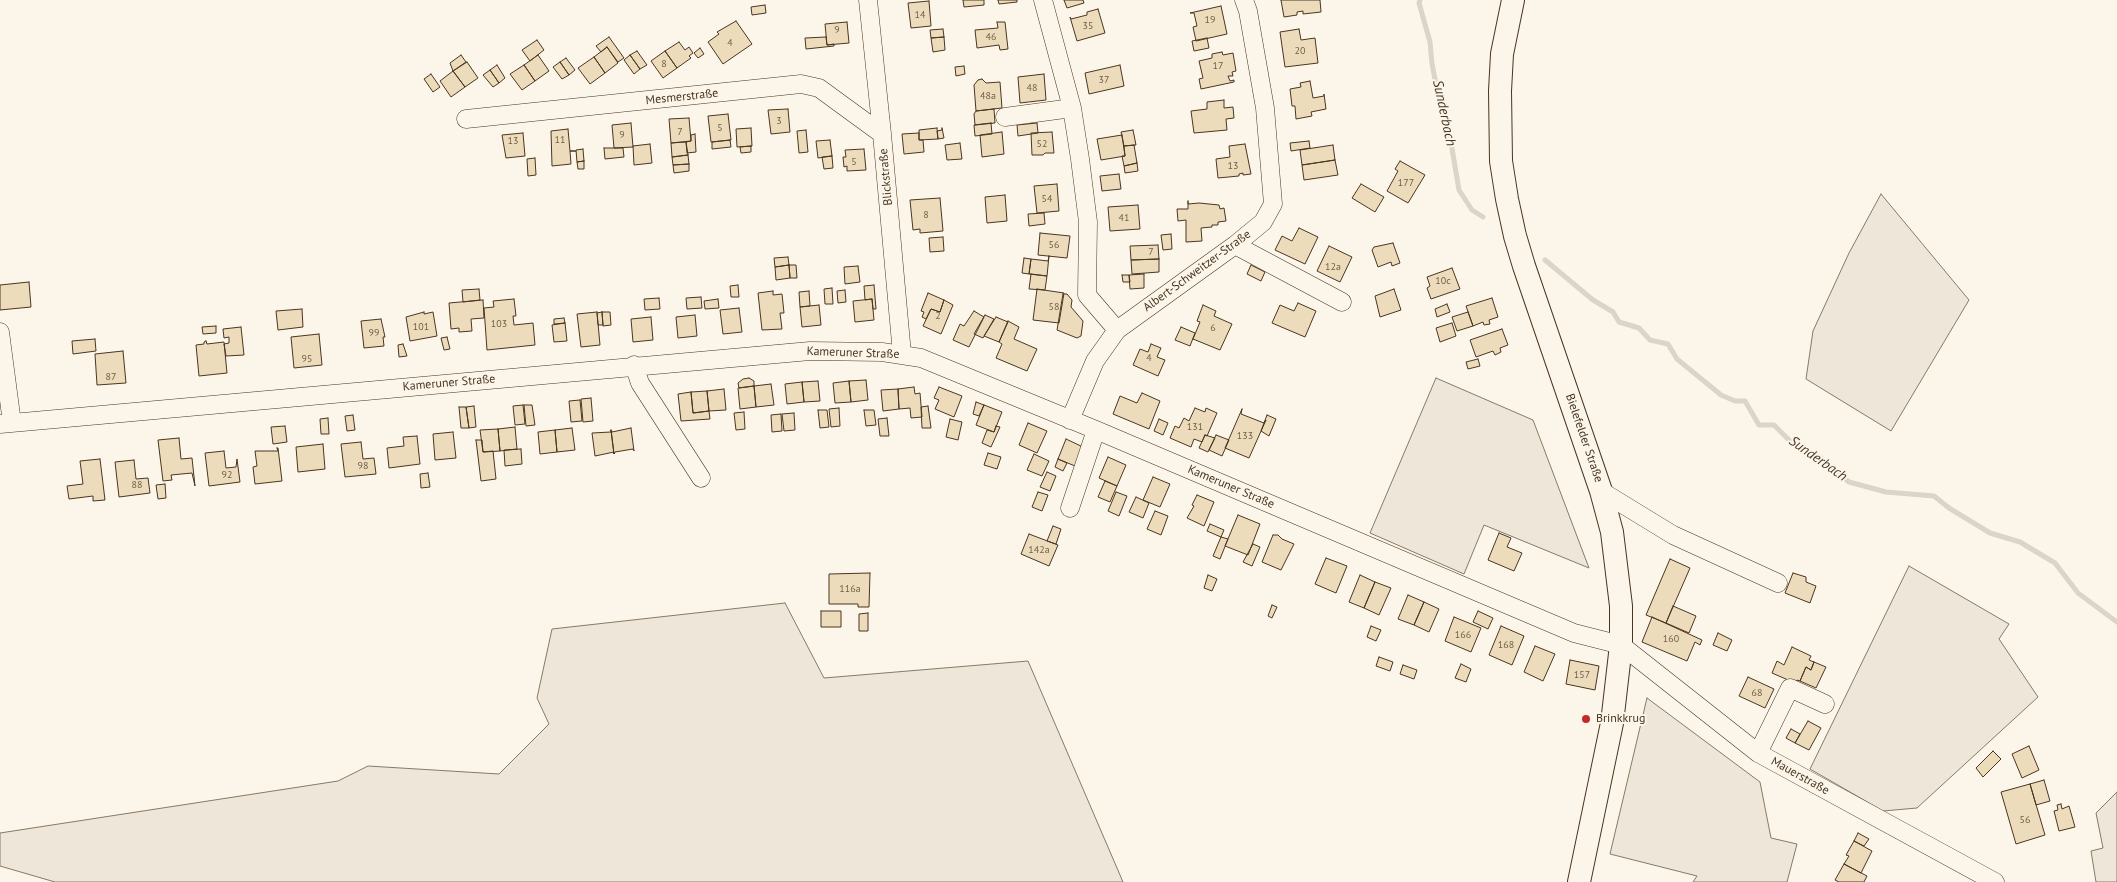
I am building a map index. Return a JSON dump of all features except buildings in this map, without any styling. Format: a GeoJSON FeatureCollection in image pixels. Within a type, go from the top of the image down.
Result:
{"type":"FeatureCollection","features":[{"type":"Feature","properties":{"kind":"main road","name":"Bielefelder Straße"},"geometry":{"type":"LineString","coordinates":[[1512,0],[1502,54],[1500,91],[1500,144],[1507,199],[1524,266],[1602,490],[1618,569],[1621,606],[1621,645],[1612,723],[1579,882]]}},
{"type":"Feature","properties":{"kind":"street","name":"Blickstraße"},"geometry":{"type":"LineString","coordinates":[[868,0],[902,354]]}},
{"type":"Feature","properties":{"kind":"street"},"geometry":{"type":"LineString","coordinates":[[1043,0],[1072,108],[1088,222],[1087,294],[1117,330]]}},
{"type":"Feature","properties":{"kind":"street","name":"Albert-Schweitzer-Straße"},"geometry":{"type":"LineString","coordinates":[[1070,420],[1095,360],[1117,330],[1235,245],[1263,222],[1273,204],[1265,108],[1248,12],[1244,0]]}},
{"type":"Feature","properties":{"kind":"street","name":"Mesmerstraße"},"geometry":{"type":"LineString","coordinates":[[466,119],[801,84],[819,88],[882,134]]}},
{"type":"Feature","properties":{"kind":"street"},"geometry":{"type":"LineString","coordinates":[[1005,117],[1072,108]]}},
{"type":"Feature","properties":{"kind":"street"},"geometry":{"type":"LineString","coordinates":[[1235,245],[1342,302]]}},
{"type":"Feature","properties":{"kind":"street"},"geometry":{"type":"LineString","coordinates":[[0,332],[6,424]]}},
{"type":"Feature","properties":{"kind":"street","name":"Kameruner Straße"},"geometry":{"type":"LineString","coordinates":[[6,424],[634,365],[824,350],[902,354],[921,358],[1096,430],[1574,633],[1621,645]]}},
{"type":"Feature","properties":{"kind":"street"},"geometry":{"type":"LineString","coordinates":[[634,365],[640,383],[701,478]]}},
{"type":"Feature","properties":{"kind":"street"},"geometry":{"type":"LineString","coordinates":[[1070,508],[1096,430]]}},
{"type":"Feature","properties":{"kind":"street"},"geometry":{"type":"LineString","coordinates":[[1602,490],[1673,535],[1778,583]]}},
{"type":"Feature","properties":{"kind":"street","name":"Mauerstraße"},"geometry":{"type":"LineString","coordinates":[[1621,645],[1758,753],[1995,882]]}},
{"type":"Feature","properties":{"kind":"street"},"geometry":{"type":"LineString","coordinates":[[1758,753],[1790,688],[1825,704]]}},
{"type":"Feature","properties":{"kind":"shaded area"},"geometry":{"type":"Polygon","coordinates":[[[1881,194],[1969,300],[1891,431],[1806,379],[1813,331],[1849,253],[1881,194]]]}},
{"type":"Feature","properties":{"kind":"shaded area"},"geometry":{"type":"Polygon","coordinates":[[[1436,378],[1533,420],[1589,568],[1484,525],[1464,574],[1370,533],[1436,378]]]}},
{"type":"Feature","properties":{"kind":"shaded area"},"geometry":{"type":"Polygon","coordinates":[[[1909,566],[2009,624],[1999,639],[2038,697],[1917,808],[1883,811],[1810,769],[1909,566]]]}},
{"type":"Feature","properties":{"kind":"shaded area"},"geometry":{"type":"Polygon","coordinates":[[[785,603],[824,678],[1028,661],[1123,882],[55,882],[0,866],[0,833],[338,781],[368,766],[499,774],[549,724],[537,698],[552,629],[785,603]]]}},
{"type":"Feature","properties":{"kind":"shaded area"},"geometry":{"type":"Polygon","coordinates":[[[1647,698],[1760,782],[1771,838],[1797,844],[1787,882],[1693,882],[1697,876],[1610,854],[1647,698]]]}},
{"type":"Feature","properties":{"kind":"shaded area"},"geometry":{"type":"Polygon","coordinates":[[[2117,792],[2117,882],[2096,882],[2091,851],[2103,848],[2096,813],[2117,792]]]}},
{"type":"Feature","properties":{"kind":"waterway","name":"Sunderbach"},"geometry":{"type":"LineString","coordinates":[[1420,0],[1419,3],[1430,42],[1440,105],[1447,119],[1459,190],[1472,210],[1483,217]]}},
{"type":"Feature","properties":{"kind":"waterway","name":"Sunderbach"},"geometry":{"type":"LineString","coordinates":[[1545,260],[1593,300],[1613,312],[1619,322],[1639,328],[1650,340],[1668,344],[1677,359],[1721,395],[1735,401],[1745,401],[1759,425],[1774,425],[1790,441],[1821,458],[1849,482],[1886,492],[1934,496],[1949,508],[1990,533],[2020,542],[2055,563],[2078,593],[2117,622]]}},
{"type":"Feature","properties":{"kind":"place","name":"Brinkkrug"},"geometry":{"type":"Point","coordinates":[1586,719]}}]}
